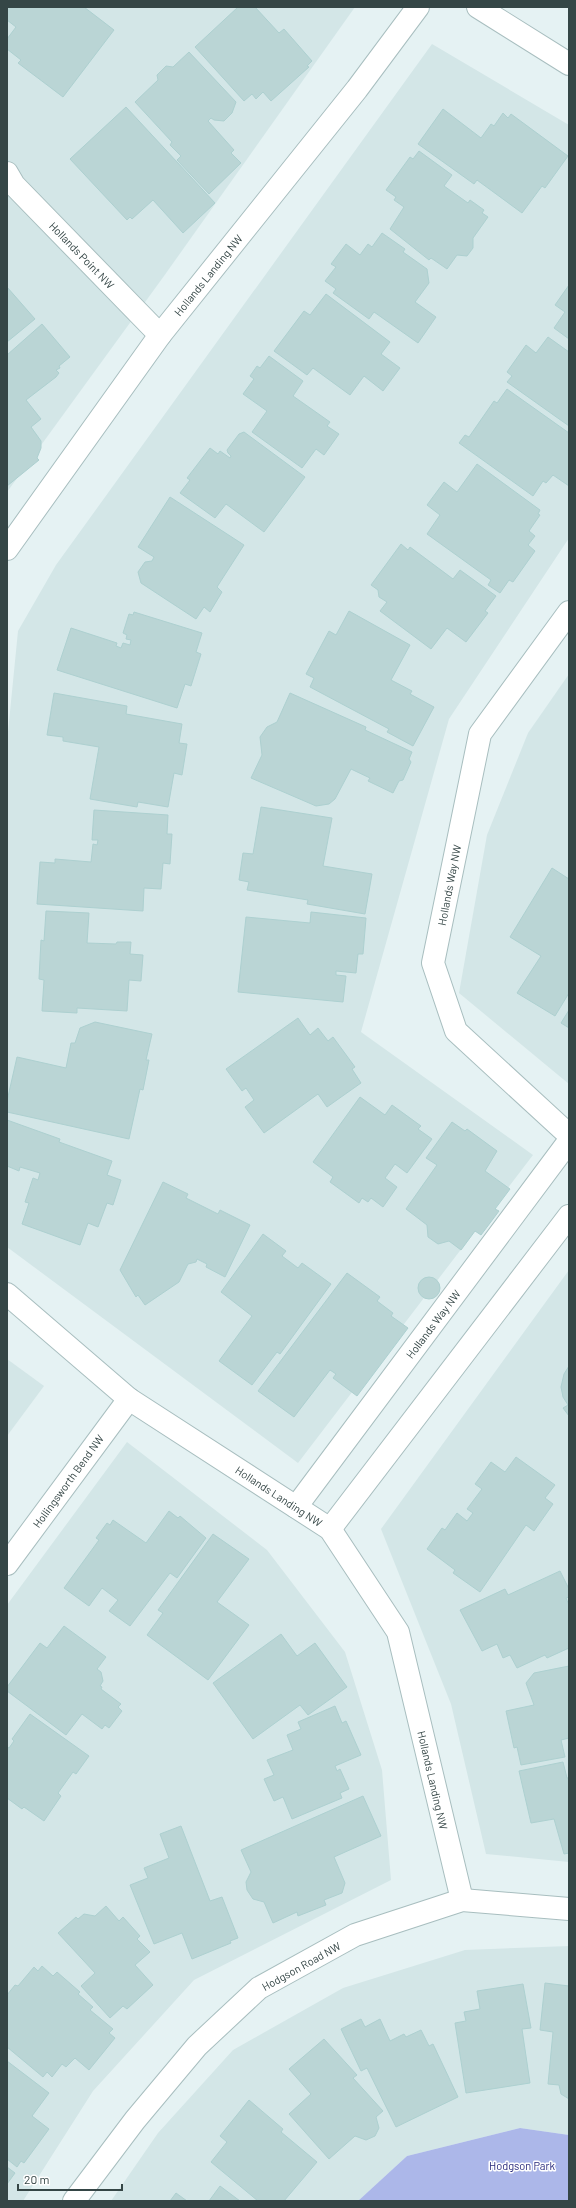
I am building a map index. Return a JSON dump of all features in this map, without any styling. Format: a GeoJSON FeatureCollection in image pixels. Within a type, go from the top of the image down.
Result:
{"type":"FeatureCollection","features":[{"type":"Feature","properties":{"kind":"street","name":"Hollands Landing NW"},"geometry":{"type":"LineString","coordinates":[[7,549],[160,335],[357,89],[418,7]]}},
{"type":"Feature","properties":{"kind":"street"},"geometry":{"type":"LineString","coordinates":[[478,7],[569,64]]}},
{"type":"Feature","properties":{"kind":"street","name":"Hollands Point NW"},"geometry":{"type":"LineString","coordinates":[[7,173],[14,185],[160,335]]}},
{"type":"Feature","properties":{"kind":"street","name":"Hollands Way NW"},"geometry":{"type":"LineString","coordinates":[[569,612],[480,734],[433,963],[456,1031],[569,1135]]}},
{"type":"Feature","properties":{"kind":"street","name":"Hollands Way NW"},"geometry":{"type":"LineString","coordinates":[[296,1507],[569,1141]]}},
{"type":"Feature","properties":{"kind":"street"},"geometry":{"type":"LineString","coordinates":[[330,1529],[569,1216]]}},
{"type":"Feature","properties":{"kind":"street","name":"Hollands Landing NW"},"geometry":{"type":"LineString","coordinates":[[7,1294],[129,1399],[330,1529],[398,1632],[462,1900]]}},
{"type":"Feature","properties":{"kind":"street","name":"Hollingsworth Bend NW"},"geometry":{"type":"LineString","coordinates":[[7,1564],[129,1399]]}},
{"type":"Feature","properties":{"kind":"street","name":"Hodgson Road NW"},"geometry":{"type":"LineString","coordinates":[[74,2201],[135,2120],[197,2046],[259,1988],[355,1935],[462,1900],[569,1909]]}},
{"type":"Feature","properties":{"kind":"shaded area"},"geometry":{"type":"Polygon","coordinates":[[[7,7],[355,7],[164,276],[7,492],[7,7]]]}},
{"type":"Feature","properties":{"kind":"shaded area"},"geometry":{"type":"Polygon","coordinates":[[[432,44],[569,125],[569,538],[449,719],[361,1032],[533,1155],[298,1463],[7,1247],[7,742],[18,631],[56,565],[432,44]]]}},
{"type":"Feature","properties":{"kind":"shaded area"},"geometry":{"type":"Polygon","coordinates":[[[569,674],[569,1084],[459,993],[487,835],[528,733],[569,674]]]}},
{"type":"Feature","properties":{"kind":"shaded area"},"geometry":{"type":"Polygon","coordinates":[[[569,1270],[569,1862],[486,1854],[451,1704],[381,1529],[569,1270]]]}},
{"type":"Feature","properties":{"kind":"shaded area"},"geometry":{"type":"Polygon","coordinates":[[[7,1359],[44,1386],[7,1436],[7,1359]]]}},
{"type":"Feature","properties":{"kind":"shaded area"},"geometry":{"type":"Polygon","coordinates":[[[127,1442],[267,1550],[345,1652],[382,1770],[391,1880],[194,1980],[93,2091],[23,2201],[7,2201],[7,1605],[127,1442]]]}},
{"type":"Feature","properties":{"kind":"shaded area"},"geometry":{"type":"Polygon","coordinates":[[[569,1946],[569,2135],[520,2128],[407,2156],[358,2201],[111,2201],[158,2133],[233,2050],[343,1988],[465,1950],[569,1946]]]}},
{"type":"Feature","properties":{"kind":"green space","name":"Hodgson Park"},"geometry":{"type":"Polygon","coordinates":[[[520,2128],[569,2135],[569,2201],[358,2201],[407,2156],[520,2128]]]}},
{"type":"Feature","properties":{"kind":"building"},"geometry":{"type":"Polygon","coordinates":[[[7,7],[84,7],[114,30],[63,97],[18,63],[21,60],[7,49],[7,39],[16,27],[7,20],[7,7]]]}},
{"type":"Feature","properties":{"kind":"building"},"geometry":{"type":"Polygon","coordinates":[[[238,7],[255,7],[279,33],[284,29],[312,61],[307,66],[309,67],[271,101],[263,92],[256,99],[252,94],[244,101],[195,47],[238,7]]]}},
{"type":"Feature","properties":{"kind":"building"},"geometry":{"type":"Polygon","coordinates":[[[189,52],[236,102],[232,113],[224,121],[214,120],[211,118],[208,121],[234,150],[231,153],[241,163],[209,194],[177,160],[181,156],[170,145],[172,142],[135,102],[158,80],[157,75],[166,66],[173,67],[189,52]]]}},
{"type":"Feature","properties":{"kind":"building"},"geometry":{"type":"Polygon","coordinates":[[[126,107],[215,203],[183,233],[153,200],[132,219],[130,217],[127,220],[70,159],[126,107]]]}},
{"type":"Feature","properties":{"kind":"building"},"geometry":{"type":"Polygon","coordinates":[[[443,109],[481,138],[491,124],[494,126],[503,113],[508,118],[511,114],[568,156],[545,188],[542,186],[522,213],[477,180],[474,184],[418,144],[443,109]]]}},
{"type":"Feature","properties":{"kind":"building"},"geometry":{"type":"Polygon","coordinates":[[[419,151],[452,175],[444,186],[468,203],[470,200],[484,210],[482,213],[488,217],[473,238],[473,248],[467,256],[457,255],[447,269],[431,258],[429,260],[390,229],[404,207],[394,200],[396,197],[386,190],[410,157],[413,159],[419,151]]]}},
{"type":"Feature","properties":{"kind":"building"},"geometry":{"type":"Polygon","coordinates":[[[382,233],[405,249],[403,252],[427,269],[429,283],[415,302],[436,317],[418,343],[374,312],[369,319],[333,293],[336,289],[325,281],[336,267],[331,264],[346,244],[360,255],[368,244],[372,247],[382,233]]]}},
{"type":"Feature","properties":{"kind":"building"},"geometry":{"type":"Polygon","coordinates":[[[569,285],[569,339],[554,328],[565,312],[555,305],[569,285]]]}},
{"type":"Feature","properties":{"kind":"building"},"geometry":{"type":"Polygon","coordinates":[[[7,287],[35,319],[7,342],[7,287]]]}},
{"type":"Feature","properties":{"kind":"building"},"geometry":{"type":"Polygon","coordinates":[[[326,294],[390,342],[381,354],[400,368],[383,391],[364,376],[350,395],[313,368],[307,375],[274,351],[304,311],[310,315],[326,294]]]}},
{"type":"Feature","properties":{"kind":"building"},"geometry":{"type":"Polygon","coordinates":[[[42,324],[70,357],[59,366],[60,368],[56,370],[59,373],[56,377],[26,400],[41,419],[31,427],[41,441],[41,448],[37,458],[39,460],[7,486],[7,355],[42,324]]]}},
{"type":"Feature","properties":{"kind":"building"},"geometry":{"type":"Polygon","coordinates":[[[548,337],[569,352],[569,426],[507,382],[512,376],[507,372],[526,345],[536,353],[548,337]]]}},
{"type":"Feature","properties":{"kind":"building"},"geometry":{"type":"Polygon","coordinates":[[[269,356],[303,381],[293,396],[330,422],[327,426],[339,434],[324,455],[316,449],[302,468],[252,432],[267,411],[243,394],[254,379],[250,376],[257,366],[260,368],[269,356]]]}},
{"type":"Feature","properties":{"kind":"building"},"geometry":{"type":"Polygon","coordinates":[[[507,389],[569,433],[569,486],[553,475],[546,483],[543,481],[533,496],[459,443],[465,435],[469,437],[494,401],[497,403],[507,389]]]}},
{"type":"Feature","properties":{"kind":"building"},"geometry":{"type":"Polygon","coordinates":[[[244,432],[305,477],[264,532],[226,504],[215,518],[180,493],[190,480],[187,478],[210,448],[218,454],[220,451],[230,458],[231,456],[227,450],[239,434],[244,432]]]}},
{"type":"Feature","properties":{"kind":"building"},"geometry":{"type":"Polygon","coordinates":[[[477,464],[540,510],[538,514],[540,515],[529,531],[535,536],[528,545],[535,551],[513,582],[509,580],[500,593],[488,585],[491,580],[427,534],[440,515],[427,505],[444,482],[457,492],[477,464]]]}},
{"type":"Feature","properties":{"kind":"building"},"geometry":{"type":"Polygon","coordinates":[[[170,497],[244,545],[217,587],[222,592],[210,612],[204,607],[196,619],[141,583],[138,572],[145,562],[152,561],[154,557],[138,547],[170,497]]]}},
{"type":"Feature","properties":{"kind":"building"},"geometry":{"type":"Polygon","coordinates":[[[401,544],[408,550],[410,547],[453,579],[460,570],[496,596],[485,611],[488,613],[466,642],[447,628],[431,649],[380,611],[387,602],[379,597],[378,590],[371,585],[401,544]]]}},
{"type":"Feature","properties":{"kind":"building"},"geometry":{"type":"Polygon","coordinates":[[[349,611],[410,645],[391,680],[412,691],[410,694],[434,707],[413,746],[387,732],[389,729],[310,687],[314,678],[306,674],[329,631],[336,635],[349,611]]]}},
{"type":"Feature","properties":{"kind":"building"},"geometry":{"type":"Polygon","coordinates":[[[134,612],[202,633],[196,652],[201,654],[191,686],[185,684],[177,708],[57,670],[71,628],[117,643],[116,646],[121,648],[123,643],[130,645],[131,640],[126,639],[127,635],[123,633],[129,614],[133,615],[134,612]]]}},
{"type":"Feature","properties":{"kind":"building"},"geometry":{"type":"Polygon","coordinates":[[[54,693],[127,706],[126,714],[182,724],[179,743],[187,744],[182,775],[174,773],[168,807],[138,802],[137,807],[90,799],[99,747],[63,741],[63,737],[47,735],[54,693]]]}},
{"type":"Feature","properties":{"kind":"building"},"geometry":{"type":"Polygon","coordinates":[[[290,693],[366,727],[365,730],[412,752],[409,759],[411,762],[403,780],[399,781],[393,793],[368,781],[370,778],[351,769],[335,799],[329,804],[316,806],[251,778],[262,755],[260,737],[267,727],[277,722],[290,693]]]}},
{"type":"Feature","properties":{"kind":"building"},"geometry":{"type":"Polygon","coordinates":[[[261,807],[332,818],[323,866],[372,874],[365,914],[307,904],[308,900],[247,890],[249,882],[239,880],[243,853],[253,854],[261,807]]]}},
{"type":"Feature","properties":{"kind":"building"},"geometry":{"type":"Polygon","coordinates":[[[94,810],[168,815],[167,834],[172,834],[170,864],[163,863],[161,889],[144,888],[143,911],[37,904],[40,862],[55,863],[55,859],[91,862],[93,844],[97,845],[98,840],[92,840],[94,810]]]}},
{"type":"Feature","properties":{"kind":"building"},"geometry":{"type":"Polygon","coordinates":[[[552,868],[569,879],[569,993],[555,1016],[517,993],[541,956],[510,937],[552,868]]]}},
{"type":"Feature","properties":{"kind":"building"},"geometry":{"type":"Polygon","coordinates":[[[46,911],[89,913],[87,943],[116,944],[117,942],[131,942],[130,954],[143,955],[141,981],[129,980],[127,1011],[77,1008],[77,1013],[42,1011],[44,980],[39,979],[41,940],[44,941],[46,911]]]}},
{"type":"Feature","properties":{"kind":"building"},"geometry":{"type":"Polygon","coordinates":[[[311,912],[366,918],[363,954],[358,954],[356,973],[336,971],[336,975],[346,976],[343,1002],[238,992],[246,917],[310,923],[311,912]]]}},
{"type":"Feature","properties":{"kind":"building"},"geometry":{"type":"Polygon","coordinates":[[[569,1010],[569,1028],[561,1023],[569,1010]]]}},
{"type":"Feature","properties":{"kind":"building"},"geometry":{"type":"Polygon","coordinates":[[[298,1018],[310,1035],[318,1028],[328,1041],[333,1037],[355,1067],[352,1069],[361,1083],[327,1107],[318,1094],[264,1133],[245,1107],[254,1100],[246,1088],[242,1091],[226,1069],[298,1018]]]}},
{"type":"Feature","properties":{"kind":"building"},"geometry":{"type":"Polygon","coordinates":[[[95,1022],[152,1034],[146,1060],[149,1060],[143,1090],[140,1089],[129,1139],[7,1112],[7,1101],[17,1057],[66,1068],[71,1043],[75,1043],[80,1028],[95,1022]]]}},
{"type":"Feature","properties":{"kind":"building"},"geometry":{"type":"Polygon","coordinates":[[[360,1097],[385,1115],[392,1105],[421,1126],[418,1129],[432,1139],[407,1173],[395,1164],[385,1178],[397,1187],[383,1207],[371,1198],[368,1202],[362,1198],[359,1203],[330,1182],[333,1177],[313,1162],[360,1097]]]}},
{"type":"Feature","properties":{"kind":"building"},"geometry":{"type":"Polygon","coordinates":[[[7,1120],[60,1139],[59,1142],[112,1161],[107,1175],[121,1180],[113,1205],[107,1203],[98,1227],[88,1223],[80,1245],[22,1224],[29,1203],[25,1202],[33,1178],[38,1180],[40,1173],[20,1167],[19,1171],[7,1166],[7,1120]]]}},
{"type":"Feature","properties":{"kind":"building"},"geometry":{"type":"Polygon","coordinates":[[[452,1122],[465,1131],[467,1129],[497,1151],[485,1171],[510,1189],[495,1209],[499,1211],[481,1235],[475,1231],[461,1250],[449,1241],[438,1244],[428,1237],[427,1225],[406,1209],[437,1165],[426,1158],[452,1122]]]}},
{"type":"Feature","properties":{"kind":"building"},"geometry":{"type":"Polygon","coordinates":[[[163,1182],[188,1194],[186,1198],[218,1214],[220,1210],[250,1225],[225,1277],[206,1267],[207,1264],[197,1259],[196,1262],[188,1264],[179,1282],[145,1305],[138,1295],[136,1297],[120,1270],[163,1182]]]}},
{"type":"Feature","properties":{"kind":"building"},"geometry":{"type":"Polygon","coordinates":[[[263,1234],[286,1251],[282,1256],[298,1268],[302,1263],[331,1284],[280,1354],[277,1352],[252,1385],[219,1361],[252,1316],[221,1292],[263,1234]]]}},
{"type":"Feature","properties":{"kind":"building"},"geometry":{"type":"Polygon","coordinates":[[[347,1273],[380,1297],[377,1301],[393,1313],[391,1316],[408,1328],[357,1396],[333,1378],[336,1374],[330,1370],[294,1417],[258,1391],[347,1273]]]}},
{"type":"Feature","properties":{"kind":"building"},"geometry":{"type":"Polygon","coordinates":[[[425,1277],[433,1277],[440,1284],[440,1292],[433,1299],[425,1299],[418,1292],[418,1284],[425,1277]]]}},
{"type":"Feature","properties":{"kind":"building"},"geometry":{"type":"Polygon","coordinates":[[[569,1366],[569,1416],[563,1408],[568,1405],[563,1397],[561,1387],[564,1374],[569,1366]]]}},
{"type":"Feature","properties":{"kind":"building"},"geometry":{"type":"Polygon","coordinates":[[[516,1457],[555,1485],[545,1498],[553,1504],[534,1531],[526,1525],[480,1592],[453,1573],[455,1570],[427,1549],[442,1528],[445,1530],[457,1513],[467,1521],[473,1513],[467,1509],[482,1489],[475,1484],[491,1462],[505,1472],[516,1457]]]}},
{"type":"Feature","properties":{"kind":"building"},"geometry":{"type":"Polygon","coordinates":[[[169,1511],[178,1518],[180,1516],[206,1538],[177,1578],[170,1573],[130,1626],[109,1611],[118,1600],[102,1588],[89,1606],[64,1588],[99,1540],[96,1538],[107,1523],[110,1525],[113,1520],[146,1543],[169,1511]]]}},
{"type":"Feature","properties":{"kind":"building"},"geometry":{"type":"Polygon","coordinates":[[[213,1534],[249,1559],[217,1602],[249,1625],[208,1680],[147,1635],[163,1613],[158,1610],[213,1534]]]}},
{"type":"Feature","properties":{"kind":"building"},"geometry":{"type":"Polygon","coordinates":[[[560,1571],[569,1589],[569,1597],[566,1598],[569,1605],[569,1648],[547,1658],[545,1655],[517,1668],[510,1655],[503,1658],[497,1644],[482,1651],[460,1610],[505,1589],[508,1595],[560,1571]]]}},
{"type":"Feature","properties":{"kind":"building"},"geometry":{"type":"Polygon","coordinates":[[[64,1626],[106,1657],[97,1669],[101,1672],[103,1681],[100,1686],[102,1687],[101,1689],[121,1704],[118,1707],[122,1711],[109,1728],[105,1725],[102,1729],[82,1714],[66,1735],[7,1691],[7,1687],[40,1643],[47,1648],[64,1626]]]}},
{"type":"Feature","properties":{"kind":"building"},"geometry":{"type":"Polygon","coordinates":[[[281,1634],[297,1656],[315,1643],[347,1687],[308,1715],[300,1705],[253,1739],[213,1683],[281,1634]]]}},
{"type":"Feature","properties":{"kind":"building"},"geometry":{"type":"Polygon","coordinates":[[[569,1666],[569,1738],[561,1740],[565,1757],[521,1765],[517,1747],[514,1748],[506,1711],[534,1705],[526,1683],[534,1673],[569,1666]]]}},
{"type":"Feature","properties":{"kind":"building"},"geometry":{"type":"Polygon","coordinates":[[[335,1706],[342,1723],[346,1721],[361,1755],[335,1766],[337,1771],[340,1769],[349,1789],[340,1793],[342,1798],[292,1819],[283,1797],[274,1801],[264,1779],[274,1775],[267,1760],[293,1750],[287,1735],[301,1729],[298,1722],[335,1706]]]}},
{"type":"Feature","properties":{"kind":"building"},"geometry":{"type":"Polygon","coordinates":[[[30,1714],[89,1756],[76,1774],[73,1772],[58,1793],[61,1796],[44,1821],[24,1807],[22,1809],[7,1798],[7,1747],[9,1748],[14,1741],[12,1739],[30,1714]]]}},
{"type":"Feature","properties":{"kind":"building"},"geometry":{"type":"Polygon","coordinates":[[[563,1762],[567,1778],[569,1778],[569,1853],[564,1854],[554,1819],[531,1823],[519,1771],[563,1762]]]}},
{"type":"Feature","properties":{"kind":"building"},"geometry":{"type":"Polygon","coordinates":[[[363,1796],[381,1836],[334,1857],[345,1883],[342,1893],[324,1900],[326,1905],[298,1916],[297,1912],[273,1923],[264,1902],[253,1899],[247,1890],[246,1882],[251,1872],[241,1850],[363,1796]]]}},
{"type":"Feature","properties":{"kind":"building"},"geometry":{"type":"Polygon","coordinates":[[[181,1826],[210,1901],[222,1897],[238,1938],[230,1941],[231,1943],[192,1959],[182,1933],[154,1944],[130,1885],[148,1878],[144,1868],[169,1858],[160,1834],[181,1826]]]}},
{"type":"Feature","properties":{"kind":"building"},"geometry":{"type":"Polygon","coordinates":[[[106,1906],[119,1921],[123,1917],[140,1936],[137,1939],[150,1952],[135,1965],[153,1985],[127,2009],[123,2006],[110,2018],[81,1986],[95,1973],[58,1933],[76,1917],[78,1919],[84,1914],[95,1916],[106,1906]]]}},
{"type":"Feature","properties":{"kind":"building"},"geometry":{"type":"Polygon","coordinates":[[[42,1966],[53,1976],[57,1972],[80,1992],[78,1994],[93,2007],[90,2010],[113,2029],[109,2033],[115,2038],[89,2070],[75,2058],[66,2067],[62,2064],[52,2077],[47,2072],[43,2077],[7,2047],[7,1995],[15,1985],[18,1986],[34,1967],[38,1971],[42,1966]]]}},
{"type":"Feature","properties":{"kind":"building"},"geometry":{"type":"Polygon","coordinates":[[[545,1983],[569,1986],[569,2099],[561,2094],[559,2085],[548,2084],[553,2032],[540,2030],[545,1983]]]}},
{"type":"Feature","properties":{"kind":"building"},"geometry":{"type":"Polygon","coordinates":[[[523,1984],[531,2028],[522,2029],[530,2083],[466,2093],[455,2023],[466,2021],[464,2012],[480,2009],[477,1991],[523,1984]]]}},
{"type":"Feature","properties":{"kind":"building"},"geometry":{"type":"Polygon","coordinates":[[[361,2019],[365,2027],[380,2019],[390,2041],[404,2034],[406,2037],[421,2030],[429,2046],[433,2044],[458,2097],[396,2127],[367,2068],[361,2071],[341,2029],[361,2019]]]}},
{"type":"Feature","properties":{"kind":"building"},"geometry":{"type":"Polygon","coordinates":[[[324,2039],[357,2075],[353,2078],[383,2111],[376,2117],[379,2128],[375,2136],[366,2140],[355,2136],[329,2159],[289,2114],[311,2094],[289,2069],[324,2039]]]}},
{"type":"Feature","properties":{"kind":"building"},"geometry":{"type":"Polygon","coordinates":[[[7,2061],[49,2093],[32,2116],[49,2129],[24,2163],[21,2161],[17,2167],[7,2159],[7,2061]]]}},
{"type":"Feature","properties":{"kind":"building"},"geometry":{"type":"Polygon","coordinates":[[[249,2100],[283,2129],[281,2132],[317,2162],[284,2201],[258,2201],[211,2162],[227,2142],[220,2136],[249,2100]]]}},
{"type":"Feature","properties":{"kind":"building"},"geometry":{"type":"Polygon","coordinates":[[[7,2167],[15,2173],[7,2184],[7,2167]]]}},
{"type":"Feature","properties":{"kind":"building"},"geometry":{"type":"Polygon","coordinates":[[[220,2186],[240,2201],[209,2201],[220,2186]]]}},
{"type":"Feature","properties":{"kind":"building"},"geometry":{"type":"Polygon","coordinates":[[[176,2193],[187,2201],[170,2201],[176,2193]]]}}]}
